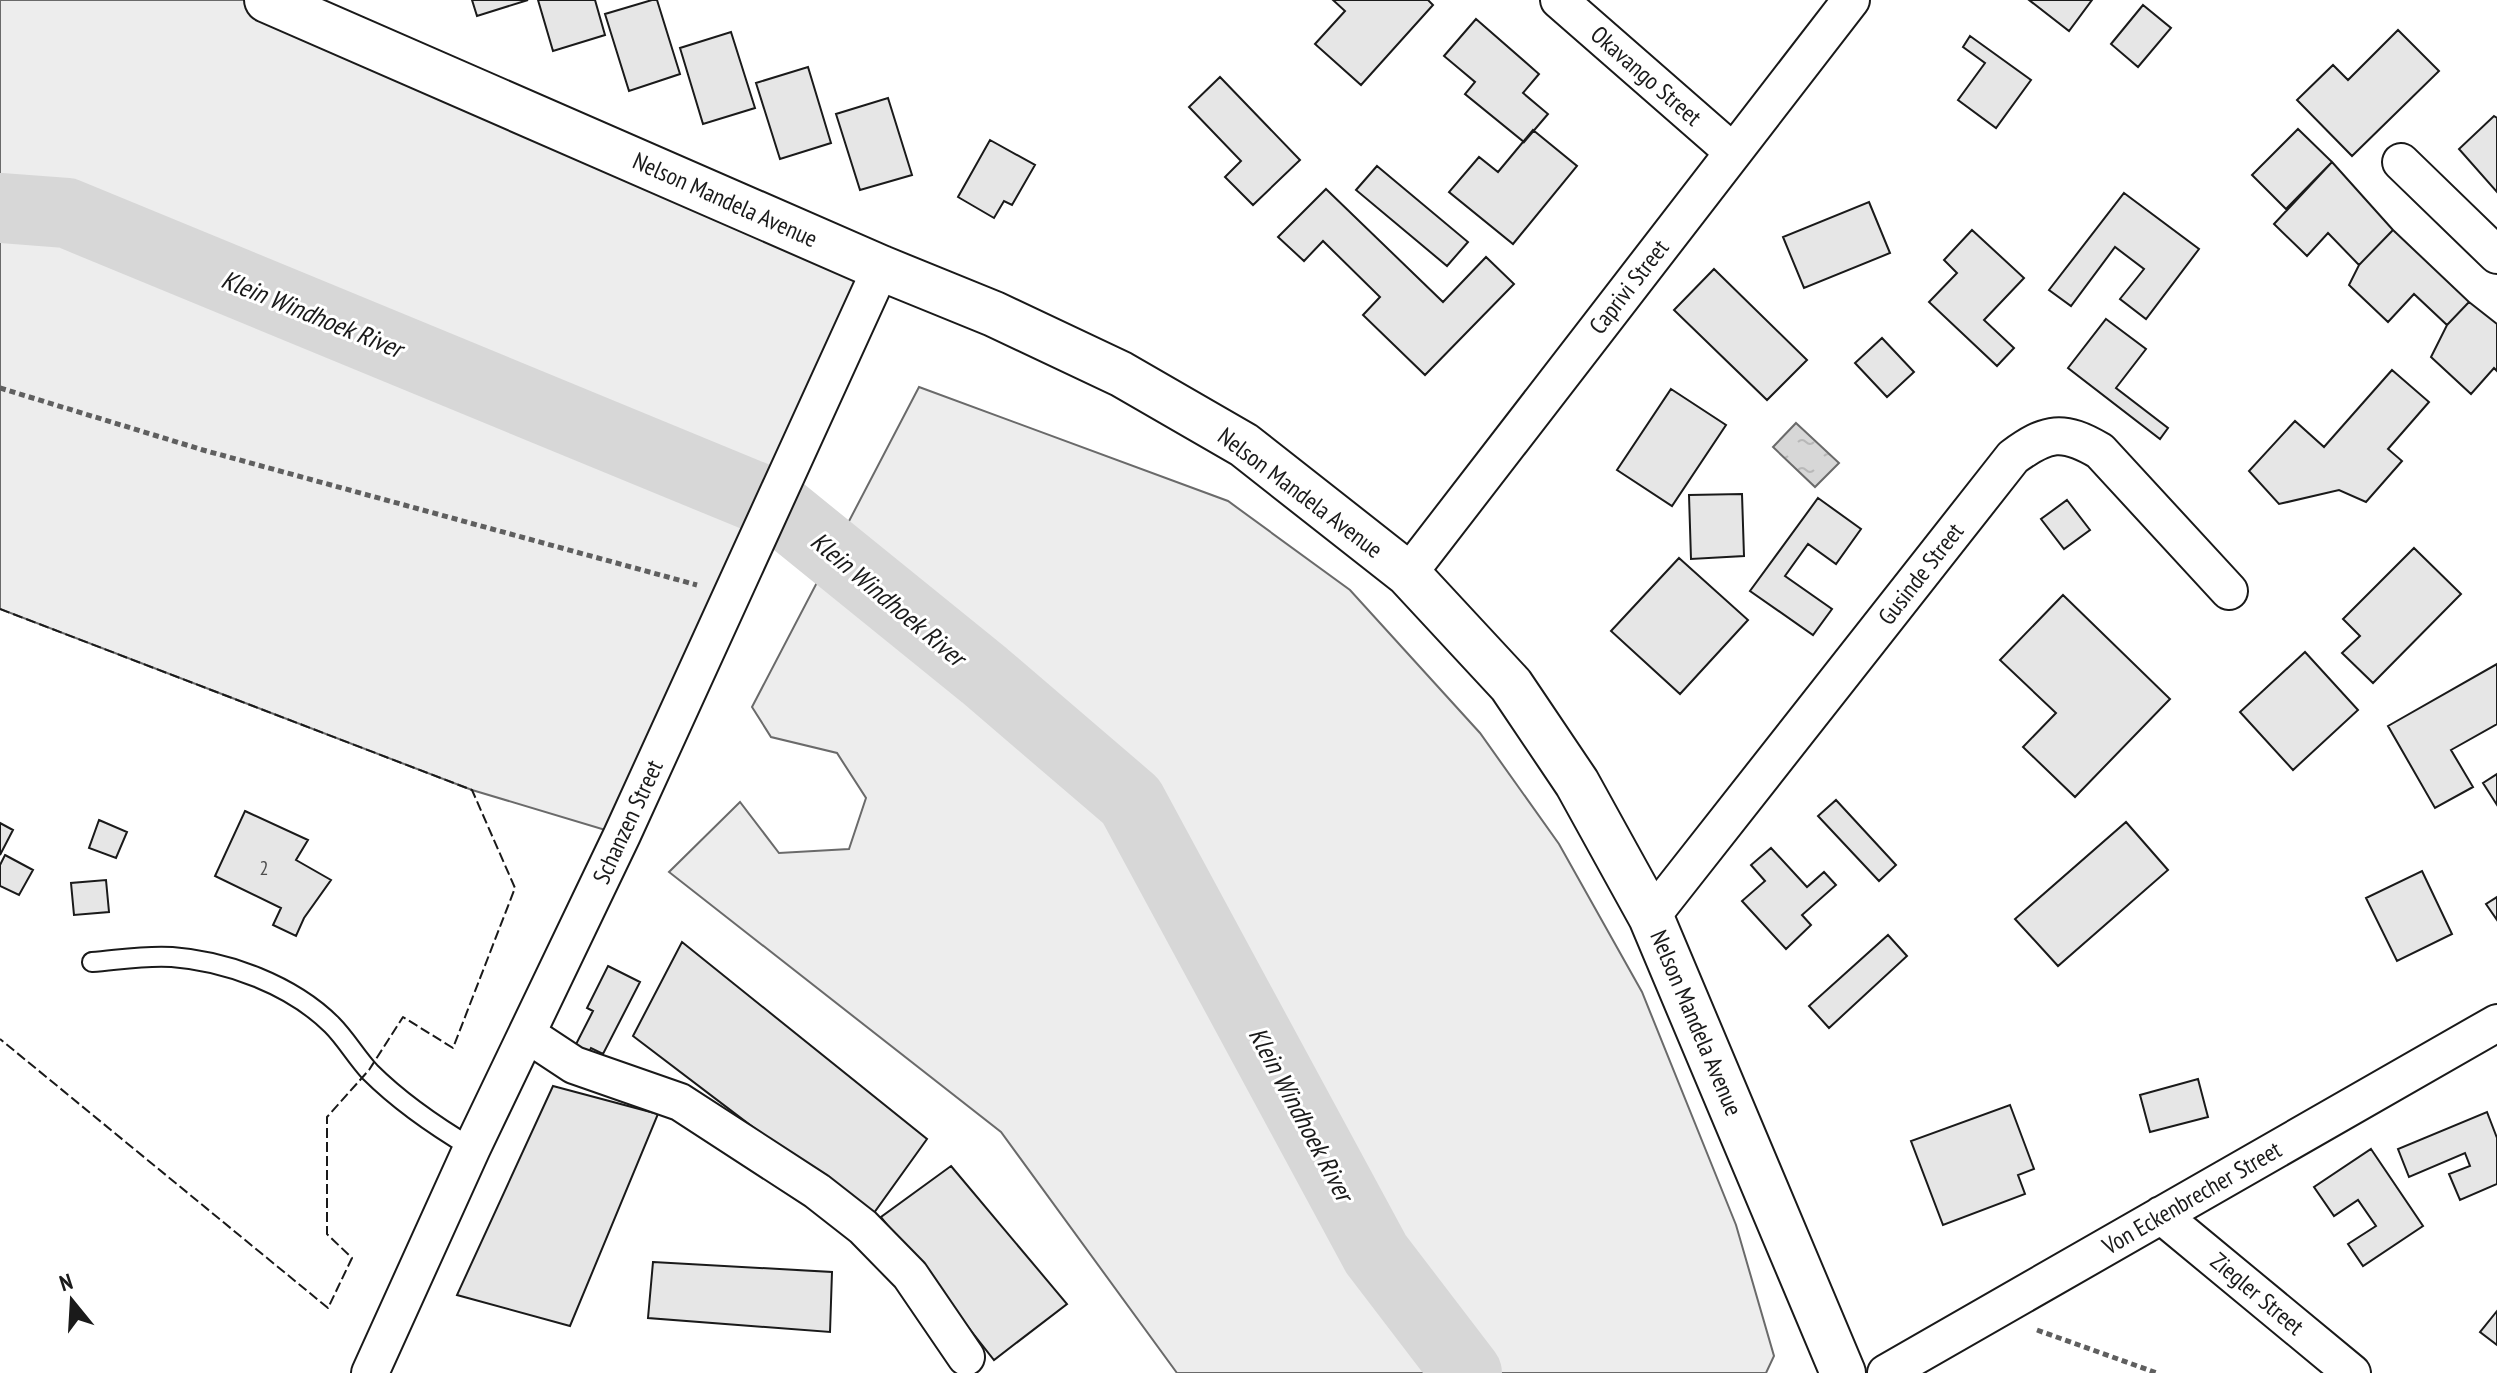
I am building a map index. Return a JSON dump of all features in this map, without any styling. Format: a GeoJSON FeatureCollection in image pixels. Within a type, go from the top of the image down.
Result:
{"type":"FeatureCollection","features":[{"type":"Feature","properties":{"kind":"main road","name":"Nelson Mandela Avenue"},"geometry":{"type":"LineString","coordinates":[[267,0],[881,268],[994,314],[1121,374],[1244,445],[1408,574],[1511,685],[1577,783],[1651,917],[1843,1373]]}},
{"type":"Feature","properties":{"kind":"street","name":"Okavango Street"},"geometry":{"type":"LineString","coordinates":[[1559,0],[1733,152]]}},
{"type":"Feature","properties":{"kind":"street","name":"Caprivi Street"},"geometry":{"type":"LineString","coordinates":[[1408,574],[1851,0]]}},
{"type":"Feature","properties":{"kind":"street"},"geometry":{"type":"LineString","coordinates":[[2401,162],[2497,255]]}},
{"type":"Feature","properties":{"kind":"street","name":"Schanzen Street"},"geometry":{"type":"LineString","coordinates":[[370,1373],[881,268]]}},
{"type":"Feature","properties":{"kind":"street","name":"Gusinde Street"},"geometry":{"type":"LineString","coordinates":[[1651,917],[2013,457],[2037,439],[2076,437],[2100,451],[2229,591]]}},
{"type":"Feature","properties":{"kind":"street","name":"Von Eckenbrecher Street"},"geometry":{"type":"LineString","coordinates":[[1886,1373],[2497,1023]]}},
{"type":"Feature","properties":{"kind":"street"},"geometry":{"type":"LineString","coordinates":[[527,1034],[574,1065],[680,1102],[817,1191],[863,1227],[910,1275],[966,1357]]}},
{"type":"Feature","properties":{"kind":"street","name":"Ziegler Street"},"geometry":{"type":"LineString","coordinates":[[2161,1215],[2352,1373]]}},
{"type":"Feature","properties":{"kind":"lane"},"geometry":{"type":"LineString","coordinates":[[92,962],[171,957],[226,967],[260,979],[296,997],[331,1024],[369,1070],[403,1102],[472,1148]]}},
{"type":"Feature","properties":{"kind":"path"},"geometry":{"type":"LineString","coordinates":[[0,388],[203,450],[732,595]]}},
{"type":"Feature","properties":{"kind":"path"},"geometry":{"type":"LineString","coordinates":[[1992,1314],[2157,1373]]}},
{"type":"Feature","properties":{"kind":"shaded area"},"geometry":{"type":"Polygon","coordinates":[[[0,0],[267,0],[881,268],[622,835],[472,790],[0,609],[0,0]]]}},
{"type":"Feature","properties":{"kind":"shaded area"},"geometry":{"type":"Polygon","coordinates":[[[919,387],[1228,501],[1350,590],[1480,733],[1559,844],[1642,992],[1736,1225],[1774,1356],[1766,1373],[1177,1373],[1001,1132],[669,872],[740,802],[779,853],[849,849],[866,798],[837,753],[771,737],[752,707],[919,387]]]}},
{"type":"Feature","properties":{"kind":"water"},"geometry":{"type":"Polygon","coordinates":[[[1796,423],[1839,463],[1815,487],[1773,447],[1796,423]]]}},
{"type":"Feature","properties":{"kind":"building"},"geometry":{"type":"Polygon","coordinates":[[[472,0],[528,0],[477,16],[472,0]]]}},
{"type":"Feature","properties":{"kind":"building"},"geometry":{"type":"Polygon","coordinates":[[[538,0],[595,0],[605,35],[553,51],[538,0]]]}},
{"type":"Feature","properties":{"kind":"building"},"geometry":{"type":"Polygon","coordinates":[[[657,0],[680,74],[629,91],[605,14],[657,0]]]}},
{"type":"Feature","properties":{"kind":"building"},"geometry":{"type":"Polygon","coordinates":[[[1333,0],[1428,0],[1433,5],[1361,85],[1315,44],[1345,11],[1333,0]]]}},
{"type":"Feature","properties":{"kind":"building"},"geometry":{"type":"Polygon","coordinates":[[[2029,0],[2092,0],[2069,31],[2029,0]]]}},
{"type":"Feature","properties":{"kind":"building"},"geometry":{"type":"Polygon","coordinates":[[[2143,5],[2171,28],[2138,67],[2111,44],[2143,5]]]}},
{"type":"Feature","properties":{"kind":"building"},"geometry":{"type":"Polygon","coordinates":[[[1476,19],[1539,74],[1523,93],[1548,114],[1524,142],[1465,94],[1475,82],[1444,56],[1476,19]]]}},
{"type":"Feature","properties":{"kind":"building"},"geometry":{"type":"Polygon","coordinates":[[[2398,30],[2439,71],[2352,156],[2297,100],[2333,65],[2348,80],[2398,30]]]}},
{"type":"Feature","properties":{"kind":"building"},"geometry":{"type":"Polygon","coordinates":[[[731,32],[755,108],[703,124],[680,48],[731,32]]]}},
{"type":"Feature","properties":{"kind":"building"},"geometry":{"type":"Polygon","coordinates":[[[1970,36],[2031,80],[1996,128],[1958,100],[1985,63],[1963,47],[1970,36]]]}},
{"type":"Feature","properties":{"kind":"building"},"geometry":{"type":"Polygon","coordinates":[[[808,67],[831,143],[780,159],[756,83],[808,67]]]}},
{"type":"Feature","properties":{"kind":"building"},"geometry":{"type":"Polygon","coordinates":[[[1220,77],[1300,160],[1253,205],[1225,177],[1241,161],[1189,107],[1220,77]]]}},
{"type":"Feature","properties":{"kind":"building"},"geometry":{"type":"Polygon","coordinates":[[[888,98],[912,175],[860,190],[836,114],[888,98]]]}},
{"type":"Feature","properties":{"kind":"building"},"geometry":{"type":"Polygon","coordinates":[[[2494,116],[2497,118],[2497,192],[2459,149],[2494,116]]]}},
{"type":"Feature","properties":{"kind":"building"},"geometry":{"type":"Polygon","coordinates":[[[2298,129],[2332,162],[2286,209],[2252,175],[2298,129]]]}},
{"type":"Feature","properties":{"kind":"building"},"geometry":{"type":"Polygon","coordinates":[[[1533,130],[1577,166],[1513,244],[1449,192],[1479,157],[1498,172],[1533,130]]]}},
{"type":"Feature","properties":{"kind":"building"},"geometry":{"type":"Polygon","coordinates":[[[990,140],[1035,165],[1012,205],[1004,201],[994,218],[958,197],[990,140]]]}},
{"type":"Feature","properties":{"kind":"building"},"geometry":{"type":"Polygon","coordinates":[[[2332,162],[2393,230],[2359,265],[2328,233],[2307,256],[2274,224],[2332,162]]]}},
{"type":"Feature","properties":{"kind":"building"},"geometry":{"type":"Polygon","coordinates":[[[1377,166],[1468,242],[1447,266],[1356,190],[1377,166]]]}},
{"type":"Feature","properties":{"kind":"building"},"geometry":{"type":"Polygon","coordinates":[[[1326,189],[1443,302],[1486,257],[1514,284],[1425,375],[1363,315],[1380,297],[1323,241],[1304,261],[1278,237],[1326,189]]]}},
{"type":"Feature","properties":{"kind":"building"},"geometry":{"type":"Polygon","coordinates":[[[2124,193],[2199,249],[2146,319],[2120,299],[2144,269],[2115,247],[2071,306],[2049,290],[2124,193]]]}},
{"type":"Feature","properties":{"kind":"building"},"geometry":{"type":"Polygon","coordinates":[[[1869,202],[1890,253],[1804,288],[1783,237],[1869,202]]]}},
{"type":"Feature","properties":{"kind":"building"},"geometry":{"type":"Polygon","coordinates":[[[1972,230],[2024,278],[1984,320],[2014,348],[1997,366],[1929,302],[1957,273],[1944,260],[1972,230]]]}},
{"type":"Feature","properties":{"kind":"building"},"geometry":{"type":"Polygon","coordinates":[[[2393,230],[2469,302],[2447,325],[2414,294],[2388,322],[2349,285],[2359,265],[2393,230]]]}},
{"type":"Feature","properties":{"kind":"building"},"geometry":{"type":"Polygon","coordinates":[[[1714,269],[1807,360],[1767,400],[1674,310],[1714,269]]]}},
{"type":"Feature","properties":{"kind":"building"},"geometry":{"type":"Polygon","coordinates":[[[2469,302],[2497,324],[2497,371],[2494,368],[2471,394],[2431,357],[2447,325],[2469,302]]]}},
{"type":"Feature","properties":{"kind":"building"},"geometry":{"type":"Polygon","coordinates":[[[2106,319],[2146,349],[2116,388],[2168,428],[2160,439],[2068,368],[2106,319]]]}},
{"type":"Feature","properties":{"kind":"building"},"geometry":{"type":"Polygon","coordinates":[[[1882,338],[1914,372],[1887,397],[1855,363],[1882,338]]]}},
{"type":"Feature","properties":{"kind":"building"},"geometry":{"type":"Polygon","coordinates":[[[2392,370],[2429,402],[2388,449],[2402,461],[2366,502],[2339,490],[2279,504],[2249,471],[2295,421],[2324,447],[2392,370]]]}},
{"type":"Feature","properties":{"kind":"building"},"geometry":{"type":"Polygon","coordinates":[[[1671,389],[1726,425],[1672,506],[1617,470],[1671,389]]]}},
{"type":"Feature","properties":{"kind":"building"},"geometry":{"type":"Polygon","coordinates":[[[1742,494],[1744,556],[1691,559],[1689,495],[1742,494]]]}},
{"type":"Feature","properties":{"kind":"building"},"geometry":{"type":"Polygon","coordinates":[[[1818,498],[1861,529],[1836,564],[1808,544],[1785,576],[1832,609],[1813,635],[1750,591],[1818,498]]]}},
{"type":"Feature","properties":{"kind":"building"},"geometry":{"type":"Polygon","coordinates":[[[2067,500],[2090,530],[2064,549],[2041,519],[2067,500]]]}},
{"type":"Feature","properties":{"kind":"building"},"geometry":{"type":"Polygon","coordinates":[[[2414,548],[2461,594],[2373,683],[2342,653],[2360,636],[2343,619],[2414,548]]]}},
{"type":"Feature","properties":{"kind":"building"},"geometry":{"type":"Polygon","coordinates":[[[1679,558],[1748,620],[1680,694],[1611,631],[1679,558]]]}},
{"type":"Feature","properties":{"kind":"building"},"geometry":{"type":"Polygon","coordinates":[[[2063,595],[2170,699],[2075,797],[2023,747],[2056,713],[2000,660],[2063,595]]]}},
{"type":"Feature","properties":{"kind":"building"},"geometry":{"type":"Polygon","coordinates":[[[2305,652],[2358,710],[2293,770],[2240,712],[2305,652]]]}},
{"type":"Feature","properties":{"kind":"building"},"geometry":{"type":"Polygon","coordinates":[[[2497,664],[2497,724],[2451,750],[2473,787],[2435,808],[2388,726],[2497,664]]]}},
{"type":"Feature","properties":{"kind":"building"},"geometry":{"type":"Polygon","coordinates":[[[2497,774],[2497,805],[2483,783],[2497,774]]]}},
{"type":"Feature","properties":{"kind":"building"},"geometry":{"type":"Polygon","coordinates":[[[1836,800],[1896,865],[1879,881],[1818,816],[1836,800]]]}},
{"type":"Feature","properties":{"kind":"building"},"geometry":{"type":"Polygon","coordinates":[[[245,811],[308,840],[296,860],[331,880],[304,918],[296,936],[273,925],[281,908],[215,876],[245,811]]]}},
{"type":"Feature","properties":{"kind":"building"},"geometry":{"type":"Polygon","coordinates":[[[99,820],[127,832],[116,858],[89,848],[99,820]]]}},
{"type":"Feature","properties":{"kind":"building"},"geometry":{"type":"Polygon","coordinates":[[[2126,822],[2168,870],[2058,966],[2015,919],[2126,822]]]}},
{"type":"Feature","properties":{"kind":"building"},"geometry":{"type":"Polygon","coordinates":[[[0,823],[13,830],[0,855],[0,823]]]}},
{"type":"Feature","properties":{"kind":"building"},"geometry":{"type":"Polygon","coordinates":[[[1771,848],[1807,887],[1824,872],[1836,885],[1802,915],[1811,925],[1786,949],[1742,901],[1765,881],[1751,865],[1771,848]]]}},
{"type":"Feature","properties":{"kind":"building"},"geometry":{"type":"Polygon","coordinates":[[[5,855],[33,870],[19,895],[0,886],[0,865],[5,855]]]}},
{"type":"Feature","properties":{"kind":"building"},"geometry":{"type":"Polygon","coordinates":[[[2422,871],[2452,934],[2397,961],[2366,898],[2422,871]]]}},
{"type":"Feature","properties":{"kind":"building"},"geometry":{"type":"Polygon","coordinates":[[[106,880],[109,912],[74,915],[71,883],[106,880]]]}},
{"type":"Feature","properties":{"kind":"building"},"geometry":{"type":"Polygon","coordinates":[[[2497,897],[2497,920],[2486,904],[2497,897]]]}},
{"type":"Feature","properties":{"kind":"building"},"geometry":{"type":"Polygon","coordinates":[[[1888,935],[1907,956],[1829,1028],[1809,1006],[1888,935]]]}},
{"type":"Feature","properties":{"kind":"building"},"geometry":{"type":"Polygon","coordinates":[[[682,942],[927,1139],[871,1217],[633,1036],[682,942]]]}},
{"type":"Feature","properties":{"kind":"building"},"geometry":{"type":"Polygon","coordinates":[[[608,966],[640,982],[603,1054],[591,1048],[585,1060],[571,1054],[593,1011],[587,1008],[608,966]]]}},
{"type":"Feature","properties":{"kind":"building"},"geometry":{"type":"Polygon","coordinates":[[[2198,1079],[2208,1117],[2150,1132],[2140,1095],[2198,1079]]]}},
{"type":"Feature","properties":{"kind":"building"},"geometry":{"type":"Polygon","coordinates":[[[553,1086],[658,1114],[570,1326],[457,1295],[553,1086]]]}},
{"type":"Feature","properties":{"kind":"building"},"geometry":{"type":"Polygon","coordinates":[[[2010,1105],[2034,1169],[2018,1175],[2025,1194],[1943,1225],[1911,1141],[2010,1105]]]}},
{"type":"Feature","properties":{"kind":"building"},"geometry":{"type":"Polygon","coordinates":[[[2487,1112],[2497,1138],[2497,1184],[2460,1200],[2449,1174],[2470,1166],[2465,1153],[2409,1177],[2398,1149],[2487,1112]]]}},
{"type":"Feature","properties":{"kind":"building"},"geometry":{"type":"Polygon","coordinates":[[[2371,1149],[2423,1226],[2363,1266],[2348,1244],[2376,1226],[2358,1200],[2334,1216],[2314,1187],[2371,1149]]]}},
{"type":"Feature","properties":{"kind":"building"},"geometry":{"type":"Polygon","coordinates":[[[951,1166],[1067,1304],[994,1360],[881,1217],[951,1166]]]}},
{"type":"Feature","properties":{"kind":"building"},"geometry":{"type":"Polygon","coordinates":[[[653,1262],[832,1272],[830,1332],[648,1318],[653,1262]]]}},
{"type":"Feature","properties":{"kind":"building"},"geometry":{"type":"Polygon","coordinates":[[[2497,1311],[2497,1345],[2480,1332],[2497,1311]]]}},
{"type":"Feature","properties":{"kind":"waterway","name":"Klein Windhoek River"},"geometry":{"type":"LineString","coordinates":[[0,208],[67,213],[773,504],[984,675],[1131,801],[1376,1254],[1467,1373]]}},
{"type":"Feature","properties":{"kind":"fence"},"geometry":{"type":"LineString","coordinates":[[0,609],[472,790],[515,888],[453,1048],[403,1017],[369,1070],[327,1117],[327,1234],[352,1258],[328,1308],[0,1039]]}}]}
